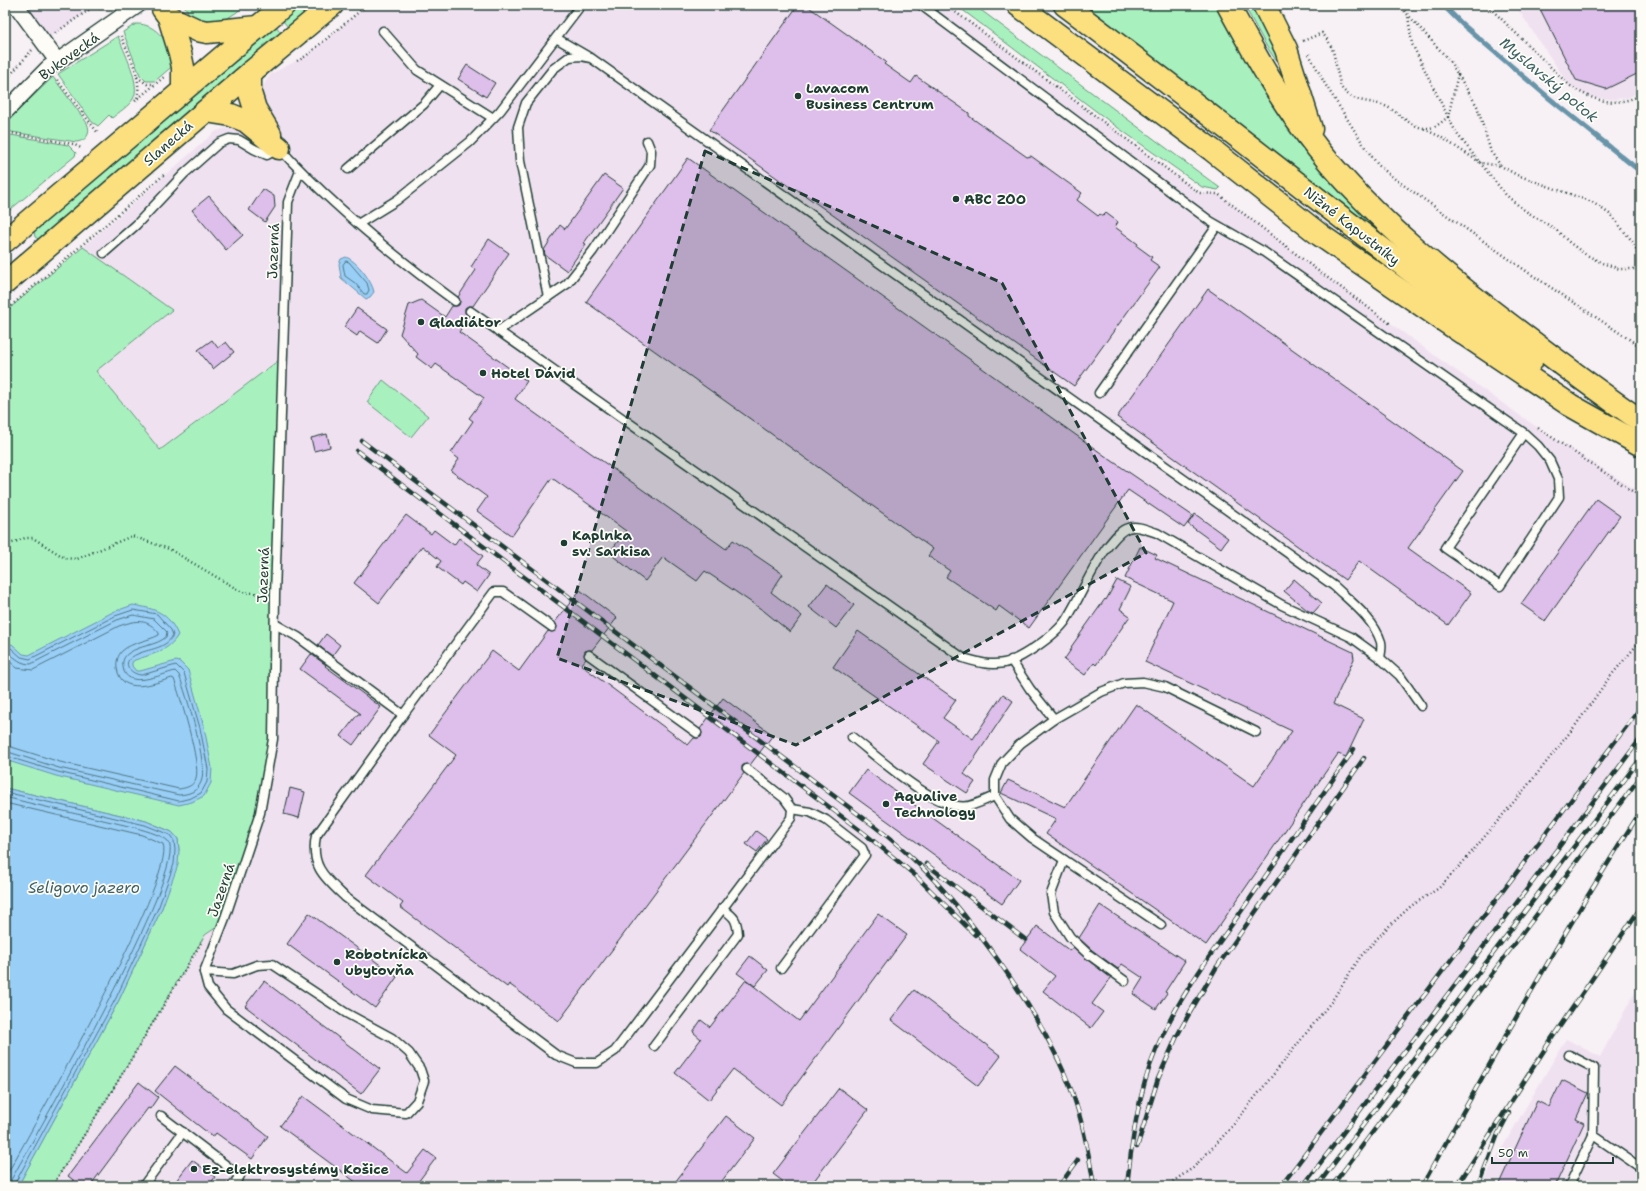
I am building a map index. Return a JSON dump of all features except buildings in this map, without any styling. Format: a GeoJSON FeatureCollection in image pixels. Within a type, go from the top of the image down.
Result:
{"type":"FeatureCollection","features":[{"type":"Feature","properties":{"kind":"highway"},"geometry":{"type":"LineString","coordinates":[[5,241],[284,5]]}},
{"type":"Feature","properties":{"kind":"highway","name":"Slanecká"},"geometry":{"type":"LineString","coordinates":[[5,283],[250,73],[332,5]]}},
{"type":"Feature","properties":{"kind":"highway"},"geometry":{"type":"LineString","coordinates":[[1018,5],[1212,150],[1320,235],[1570,405],[1641,445]]}},
{"type":"Feature","properties":{"kind":"highway","name":"Nižné Kapustníky"},"geometry":{"type":"LineString","coordinates":[[1065,5],[1174,87],[1452,304],[1641,445]]}},
{"type":"Feature","properties":{"kind":"highway"},"geometry":{"type":"LineString","coordinates":[[1228,5],[1261,66],[1285,104],[1317,148],[1341,176],[1397,233],[1425,258],[1492,312],[1641,421]]}},
{"type":"Feature","properties":{"kind":"highway"},"geometry":{"type":"LineString","coordinates":[[1264,5],[1286,49],[1317,148]]}},
{"type":"Feature","properties":{"kind":"highway"},"geometry":{"type":"LineString","coordinates":[[164,11],[197,30],[207,32],[258,27]]}},
{"type":"Feature","properties":{"kind":"highway"},"geometry":{"type":"LineString","coordinates":[[164,11],[182,62],[183,90]]}},
{"type":"Feature","properties":{"kind":"highway"},"geometry":{"type":"LineString","coordinates":[[250,73],[250,92],[255,109],[279,148]]}},
{"type":"Feature","properties":{"kind":"highway"},"geometry":{"type":"LineString","coordinates":[[206,111],[231,115],[246,121],[279,148]]}},
{"type":"Feature","properties":{"kind":"street"},"geometry":{"type":"LineString","coordinates":[[16,5],[43,42],[53,65]]}},
{"type":"Feature","properties":{"kind":"street","name":"Bukovecká"},"geometry":{"type":"LineString","coordinates":[[5,112],[53,65],[138,5]]}},
{"type":"Feature","properties":{"kind":"lane"},"geometry":{"type":"LineString","coordinates":[[358,224],[397,200],[470,142],[493,118],[581,5]]}},
{"type":"Feature","properties":{"kind":"lane"},"geometry":{"type":"LineString","coordinates":[[921,5],[1216,226],[1264,252],[1524,433],[1538,446],[1550,461],[1558,479],[1559,497],[1500,586],[1445,548],[1524,433]]}},
{"type":"Feature","properties":{"kind":"lane"},"geometry":{"type":"LineString","coordinates":[[383,31],[417,70],[493,118]]}},
{"type":"Feature","properties":{"kind":"lane"},"geometry":{"type":"LineString","coordinates":[[556,38],[591,58],[1334,586],[1354,604],[1373,626],[1382,644],[1380,658]]}},
{"type":"Feature","properties":{"kind":"lane"},"geometry":{"type":"LineString","coordinates":[[548,297],[520,161],[518,127],[526,103],[553,69],[569,57],[582,56],[591,58]]}},
{"type":"Feature","properties":{"kind":"lane"},"geometry":{"type":"LineString","coordinates":[[348,169],[424,104],[440,85]]}},
{"type":"Feature","properties":{"kind":"lane"},"geometry":{"type":"LineString","coordinates":[[104,253],[141,219],[184,174],[219,143],[229,139],[239,140],[267,155],[279,148],[300,171],[358,224],[406,265],[455,301]]}},
{"type":"Feature","properties":{"kind":"lane"},"geometry":{"type":"LineString","coordinates":[[498,331],[567,284],[593,251],[650,165],[651,151],[647,141]]}},
{"type":"Feature","properties":{"kind":"lane","name":"Jazerná"},"geometry":{"type":"LineString","coordinates":[[204,972],[225,918],[260,813],[273,738],[275,595],[288,202],[300,171]]}},
{"type":"Feature","properties":{"kind":"lane"},"geometry":{"type":"LineString","coordinates":[[1099,393],[1216,226]]}},
{"type":"Feature","properties":{"kind":"lane"},"geometry":{"type":"LineString","coordinates":[[470,311],[962,658],[984,664],[1006,663],[1049,638],[1065,621],[1102,554],[1115,537],[1126,528],[1139,527],[1157,533],[1282,605],[1351,637],[1380,658],[1400,676],[1421,706]]}},
{"type":"Feature","properties":{"kind":"lane"},"geometry":{"type":"LineString","coordinates":[[552,627],[503,592],[494,592],[316,836],[313,848],[317,865],[330,883],[345,897],[556,1055],[576,1063],[597,1062],[615,1051],[790,818],[792,809]]}},
{"type":"Feature","properties":{"kind":"lane"},"geometry":{"type":"LineString","coordinates":[[275,624],[298,637],[403,715]]}},
{"type":"Feature","properties":{"kind":"lane"},"geometry":{"type":"LineString","coordinates":[[589,654],[698,733]]}},
{"type":"Feature","properties":{"kind":"lane"},"geometry":{"type":"LineString","coordinates":[[1011,660],[1030,689],[1054,719]]}},
{"type":"Feature","properties":{"kind":"lane"},"geometry":{"type":"LineString","coordinates":[[1161,925],[1032,838],[1010,819],[995,796],[996,780],[1002,763],[1020,743],[1054,719],[1101,692],[1124,683],[1143,682],[1165,686],[1256,732]]}},
{"type":"Feature","properties":{"kind":"lane"},"geometry":{"type":"LineString","coordinates":[[852,737],[924,792],[950,805],[969,806],[995,796]]}},
{"type":"Feature","properties":{"kind":"lane"},"geometry":{"type":"LineString","coordinates":[[747,769],[784,798],[792,809],[810,812],[826,820],[862,848],[865,855],[781,968]]}},
{"type":"Feature","properties":{"kind":"lane"},"geometry":{"type":"LineString","coordinates":[[1064,860],[1051,894],[1054,912],[1070,937],[1088,954],[1125,981]]}},
{"type":"Feature","properties":{"kind":"lane"},"geometry":{"type":"LineString","coordinates":[[654,1046],[738,934],[738,923],[734,916],[722,908]]}},
{"type":"Feature","properties":{"kind":"lane"},"geometry":{"type":"LineString","coordinates":[[272,964],[346,1013],[392,1038],[409,1053],[420,1069],[424,1081],[417,1101],[406,1113],[372,1110],[346,1100],[226,1009],[208,987],[204,972],[233,974],[257,965],[272,964]]}},
{"type":"Feature","properties":{"kind":"lane"},"geometry":{"type":"LineString","coordinates":[[1569,1055],[1594,1068],[1593,1135],[1569,1186]]}},
{"type":"Feature","properties":{"kind":"lane"},"geometry":{"type":"LineString","coordinates":[[161,1116],[240,1176],[232,1186]]}},
{"type":"Feature","properties":{"kind":"lane"},"geometry":{"type":"LineString","coordinates":[[143,1186],[183,1132]]}},
{"type":"Feature","properties":{"kind":"lane"},"geometry":{"type":"LineString","coordinates":[[1593,1135],[1641,1168]]}},
{"type":"Feature","properties":{"kind":"path"},"geometry":{"type":"LineString","coordinates":[[43,42],[97,5],[120,34],[137,76],[139,93],[135,102]]}},
{"type":"Feature","properties":{"kind":"path"},"geometry":{"type":"LineString","coordinates":[[306,56],[367,5]]}},
{"type":"Feature","properties":{"kind":"path"},"geometry":{"type":"LineString","coordinates":[[946,5],[1199,193],[1218,194],[1313,267],[1394,326]]}},
{"type":"Feature","properties":{"kind":"path"},"geometry":{"type":"LineString","coordinates":[[1399,5],[1449,60],[1458,74],[1477,106],[1491,152],[1501,166]]}},
{"type":"Feature","properties":{"kind":"path"},"geometry":{"type":"LineString","coordinates":[[1487,5],[1569,84],[1584,94],[1596,100],[1612,102],[1629,100],[1641,94]]}},
{"type":"Feature","properties":{"kind":"path"},"geometry":{"type":"LineString","coordinates":[[1408,15],[1412,44],[1457,134],[1506,195],[1524,210],[1555,229],[1585,254],[1602,263],[1620,269],[1641,270]]}},
{"type":"Feature","properties":{"kind":"path"},"geometry":{"type":"LineString","coordinates":[[1322,33],[1330,42],[1334,52],[1341,87],[1354,99],[1383,105],[1411,124],[1439,136],[1481,163],[1501,166],[1516,175],[1592,202],[1611,215],[1632,241],[1641,258]]}},
{"type":"Feature","properties":{"kind":"path"},"geometry":{"type":"LineString","coordinates":[[1299,35],[1325,84],[1378,165],[1395,179],[1529,273],[1641,347]]}},
{"type":"Feature","properties":{"kind":"path"},"geometry":{"type":"LineString","coordinates":[[5,81],[34,48],[53,65],[98,133]]}},
{"type":"Feature","properties":{"kind":"path"},"geometry":{"type":"LineString","coordinates":[[1423,128],[1436,127],[1448,117],[1458,74]]}},
{"type":"Feature","properties":{"kind":"path"},"geometry":{"type":"LineString","coordinates":[[137,76],[143,82],[156,84]]}},
{"type":"Feature","properties":{"kind":"path"},"geometry":{"type":"LineString","coordinates":[[5,132],[73,144],[81,148]]}},
{"type":"Feature","properties":{"kind":"path"},"geometry":{"type":"LineString","coordinates":[[1532,424],[1641,497]]}},
{"type":"Feature","properties":{"kind":"path"},"geometry":{"type":"LineString","coordinates":[[5,546],[25,538],[33,538],[65,558],[77,559],[132,536],[169,549],[242,592],[275,595]]}},
{"type":"Feature","properties":{"kind":"path"},"geometry":{"type":"LineString","coordinates":[[1166,1186],[1193,1168],[1230,1129],[1331,1002],[1361,956],[1386,929],[1411,906],[1440,888],[1466,860],[1557,749],[1609,678],[1641,640]]}},
{"type":"Feature","properties":{"kind":"path"},"geometry":{"type":"LineString","coordinates":[[52,1186],[115,1086],[202,942]]}},
{"type":"Feature","properties":{"kind":"highlighted area"},"geometry":{"type":"Polygon","coordinates":[[[705,151],[1002,283],[1146,553],[796,745],[557,658],[705,151]]]}},
{"type":"Feature","properties":{"kind":"shaded area"},"geometry":{"type":"Polygon","coordinates":[[[16,5],[96,5],[43,42],[16,5]]]}},
{"type":"Feature","properties":{"kind":"shaded area"},"geometry":{"type":"Polygon","coordinates":[[[368,5],[946,5],[1199,193],[1218,194],[1313,267],[1438,358],[1545,433],[1641,493],[1641,738],[1303,1186],[52,1186],[115,1086],[206,935],[223,923],[282,358],[160,450],[95,371],[172,310],[83,247],[215,132],[225,128],[243,131],[266,111],[262,94],[263,86],[271,74],[306,56],[368,5]]]}},
{"type":"Feature","properties":{"kind":"shaded area"},"geometry":{"type":"Polygon","coordinates":[[[1515,5],[1641,5],[1641,91],[1627,98],[1596,98],[1584,94],[1569,85],[1515,5]]]}},
{"type":"Feature","properties":{"kind":"shaded area"},"geometry":{"type":"Polygon","coordinates":[[[1641,981],[1641,1186],[1480,1186],[1566,1039],[1600,1057],[1641,981]]]}},
{"type":"Feature","properties":{"kind":"green space"},"geometry":{"type":"Polygon","coordinates":[[[184,5],[245,5],[214,27],[190,16],[184,5]]]}},
{"type":"Feature","properties":{"kind":"green space"},"geometry":{"type":"Polygon","coordinates":[[[298,5],[318,5],[289,28],[282,20],[298,5]]]}},
{"type":"Feature","properties":{"kind":"green space"},"geometry":{"type":"Polygon","coordinates":[[[956,5],[974,5],[1220,188],[1218,190],[1202,187],[1117,127],[956,5]]]}},
{"type":"Feature","properties":{"kind":"green space"},"geometry":{"type":"Polygon","coordinates":[[[1084,5],[1216,5],[1267,97],[1286,124],[1378,227],[1375,228],[1084,5]]]}},
{"type":"Feature","properties":{"kind":"green space"},"geometry":{"type":"Polygon","coordinates":[[[1244,5],[1254,5],[1283,67],[1281,68],[1267,47],[1244,5]]]}},
{"type":"Feature","properties":{"kind":"green space"},"geometry":{"type":"Polygon","coordinates":[[[136,24],[150,27],[162,36],[176,63],[155,81],[146,81],[140,75],[123,32],[136,24]]]}},
{"type":"Feature","properties":{"kind":"green space"},"geometry":{"type":"Polygon","coordinates":[[[274,26],[276,26],[282,34],[40,240],[35,237],[34,231],[274,26]]]}},
{"type":"Feature","properties":{"kind":"green space"},"geometry":{"type":"Polygon","coordinates":[[[118,36],[134,77],[135,93],[133,99],[126,107],[112,118],[109,115],[98,126],[92,122],[58,74],[118,36]]]}},
{"type":"Feature","properties":{"kind":"green space"},"geometry":{"type":"Polygon","coordinates":[[[53,77],[87,123],[89,129],[88,135],[81,141],[77,142],[5,131],[5,123],[53,77]]]}},
{"type":"Feature","properties":{"kind":"green space"},"geometry":{"type":"Polygon","coordinates":[[[5,134],[68,145],[76,153],[75,156],[5,214],[5,134]]]}},
{"type":"Feature","properties":{"kind":"green space"},"geometry":{"type":"Polygon","coordinates":[[[83,247],[172,310],[96,371],[160,450],[283,357],[273,739],[261,808],[223,923],[205,935],[115,1086],[52,1186],[18,1186],[119,1000],[162,908],[179,850],[178,839],[172,832],[146,821],[5,788],[5,312],[83,247]]]}},
{"type":"Feature","properties":{"kind":"green space"},"geometry":{"type":"Polygon","coordinates":[[[383,380],[428,416],[411,437],[367,402],[383,380]]]}},
{"type":"Feature","properties":{"kind":"water"},"geometry":{"type":"Polygon","coordinates":[[[346,257],[359,267],[370,282],[374,292],[370,297],[366,299],[341,278],[339,264],[341,259],[346,257]]]}},
{"type":"Feature","properties":{"kind":"water"},"geometry":{"type":"Polygon","coordinates":[[[133,605],[155,610],[165,616],[170,621],[178,635],[174,641],[164,649],[135,660],[132,662],[132,666],[136,671],[140,671],[176,661],[180,662],[188,670],[204,727],[212,768],[211,783],[204,796],[192,802],[179,805],[56,776],[5,760],[5,645],[12,644],[23,654],[29,655],[113,612],[133,605]]]}},
{"type":"Feature","properties":{"kind":"water","name":"Seligovo jazero"},"geometry":{"type":"Polygon","coordinates":[[[5,788],[146,821],[172,832],[178,839],[179,850],[178,865],[162,908],[119,1000],[18,1186],[5,1186],[5,788]]]}},
{"type":"Feature","properties":{"kind":"waterway","name":"Myslavský potok"},"geometry":{"type":"LineString","coordinates":[[1443,5],[1462,24],[1549,98],[1641,172]]}},
{"type":"Feature","properties":{"kind":"railway"},"geometry":{"type":"LineString","coordinates":[[362,441],[871,824],[898,845],[934,880],[978,932],[998,960],[1039,1023],[1057,1057],[1076,1103],[1085,1138],[1094,1186]]}},
{"type":"Feature","properties":{"kind":"railway"},"geometry":{"type":"LineString","coordinates":[[357,451],[865,834],[916,876],[975,935]]}},
{"type":"Feature","properties":{"kind":"railway"},"geometry":{"type":"LineString","coordinates":[[1281,1186],[1641,707]]}},
{"type":"Feature","properties":{"kind":"railway"},"geometry":{"type":"LineString","coordinates":[[1303,1186],[1641,738]]}},
{"type":"Feature","properties":{"kind":"railway"},"geometry":{"type":"LineString","coordinates":[[1127,1186],[1131,1151],[1140,1100],[1156,1050],[1173,1014],[1205,963],[1354,749]]}},
{"type":"Feature","properties":{"kind":"railway"},"geometry":{"type":"LineString","coordinates":[[1137,1147],[1158,1079],[1177,1036],[1189,1014],[1216,968],[1364,758]]}},
{"type":"Feature","properties":{"kind":"railway"},"geometry":{"type":"LineString","coordinates":[[1317,1186],[1641,758]]}},
{"type":"Feature","properties":{"kind":"railway"},"geometry":{"type":"LineString","coordinates":[[1332,1186],[1641,776]]}},
{"type":"Feature","properties":{"kind":"railway"},"geometry":{"type":"LineString","coordinates":[[1422,1186],[1555,950],[1641,811]]}},
{"type":"Feature","properties":{"kind":"railway"},"geometry":{"type":"LineString","coordinates":[[926,864],[1026,940]]}},
{"type":"Feature","properties":{"kind":"railway"},"geometry":{"type":"LineString","coordinates":[[1457,1186],[1552,1038],[1641,907]]}},
{"type":"Feature","properties":{"kind":"railway"},"geometry":{"type":"LineString","coordinates":[[1478,1186],[1498,1134],[1509,1113]]}},
{"type":"Feature","properties":{"kind":"railway"},"geometry":{"type":"LineString","coordinates":[[1059,1186],[1078,1160]]}},
{"type":"Feature","properties":{"kind":"place","name":"Lavacom Business Centrum"},"geometry":{"type":"Point","coordinates":[798,96]}},
{"type":"Feature","properties":{"kind":"place","name":"ABC ZOO"},"geometry":{"type":"Point","coordinates":[956,199]}},
{"type":"Feature","properties":{"kind":"place","name":"Gladiátor"},"geometry":{"type":"Point","coordinates":[421,322]}},
{"type":"Feature","properties":{"kind":"place","name":"Hotel Dávid"},"geometry":{"type":"Point","coordinates":[483,373]}},
{"type":"Feature","properties":{"kind":"place","name":"Kaplnka sv. Sarkisa"},"geometry":{"type":"Point","coordinates":[564,543]}},
{"type":"Feature","properties":{"kind":"place","name":"Aqualive Technology"},"geometry":{"type":"Point","coordinates":[886,804]}},
{"type":"Feature","properties":{"kind":"place","name":"Robotnícka ubytovňa"},"geometry":{"type":"Point","coordinates":[337,962]}},
{"type":"Feature","properties":{"kind":"place","name":"Ez-elektrosystémy Košice"},"geometry":{"type":"Point","coordinates":[194,1169]}}]}
